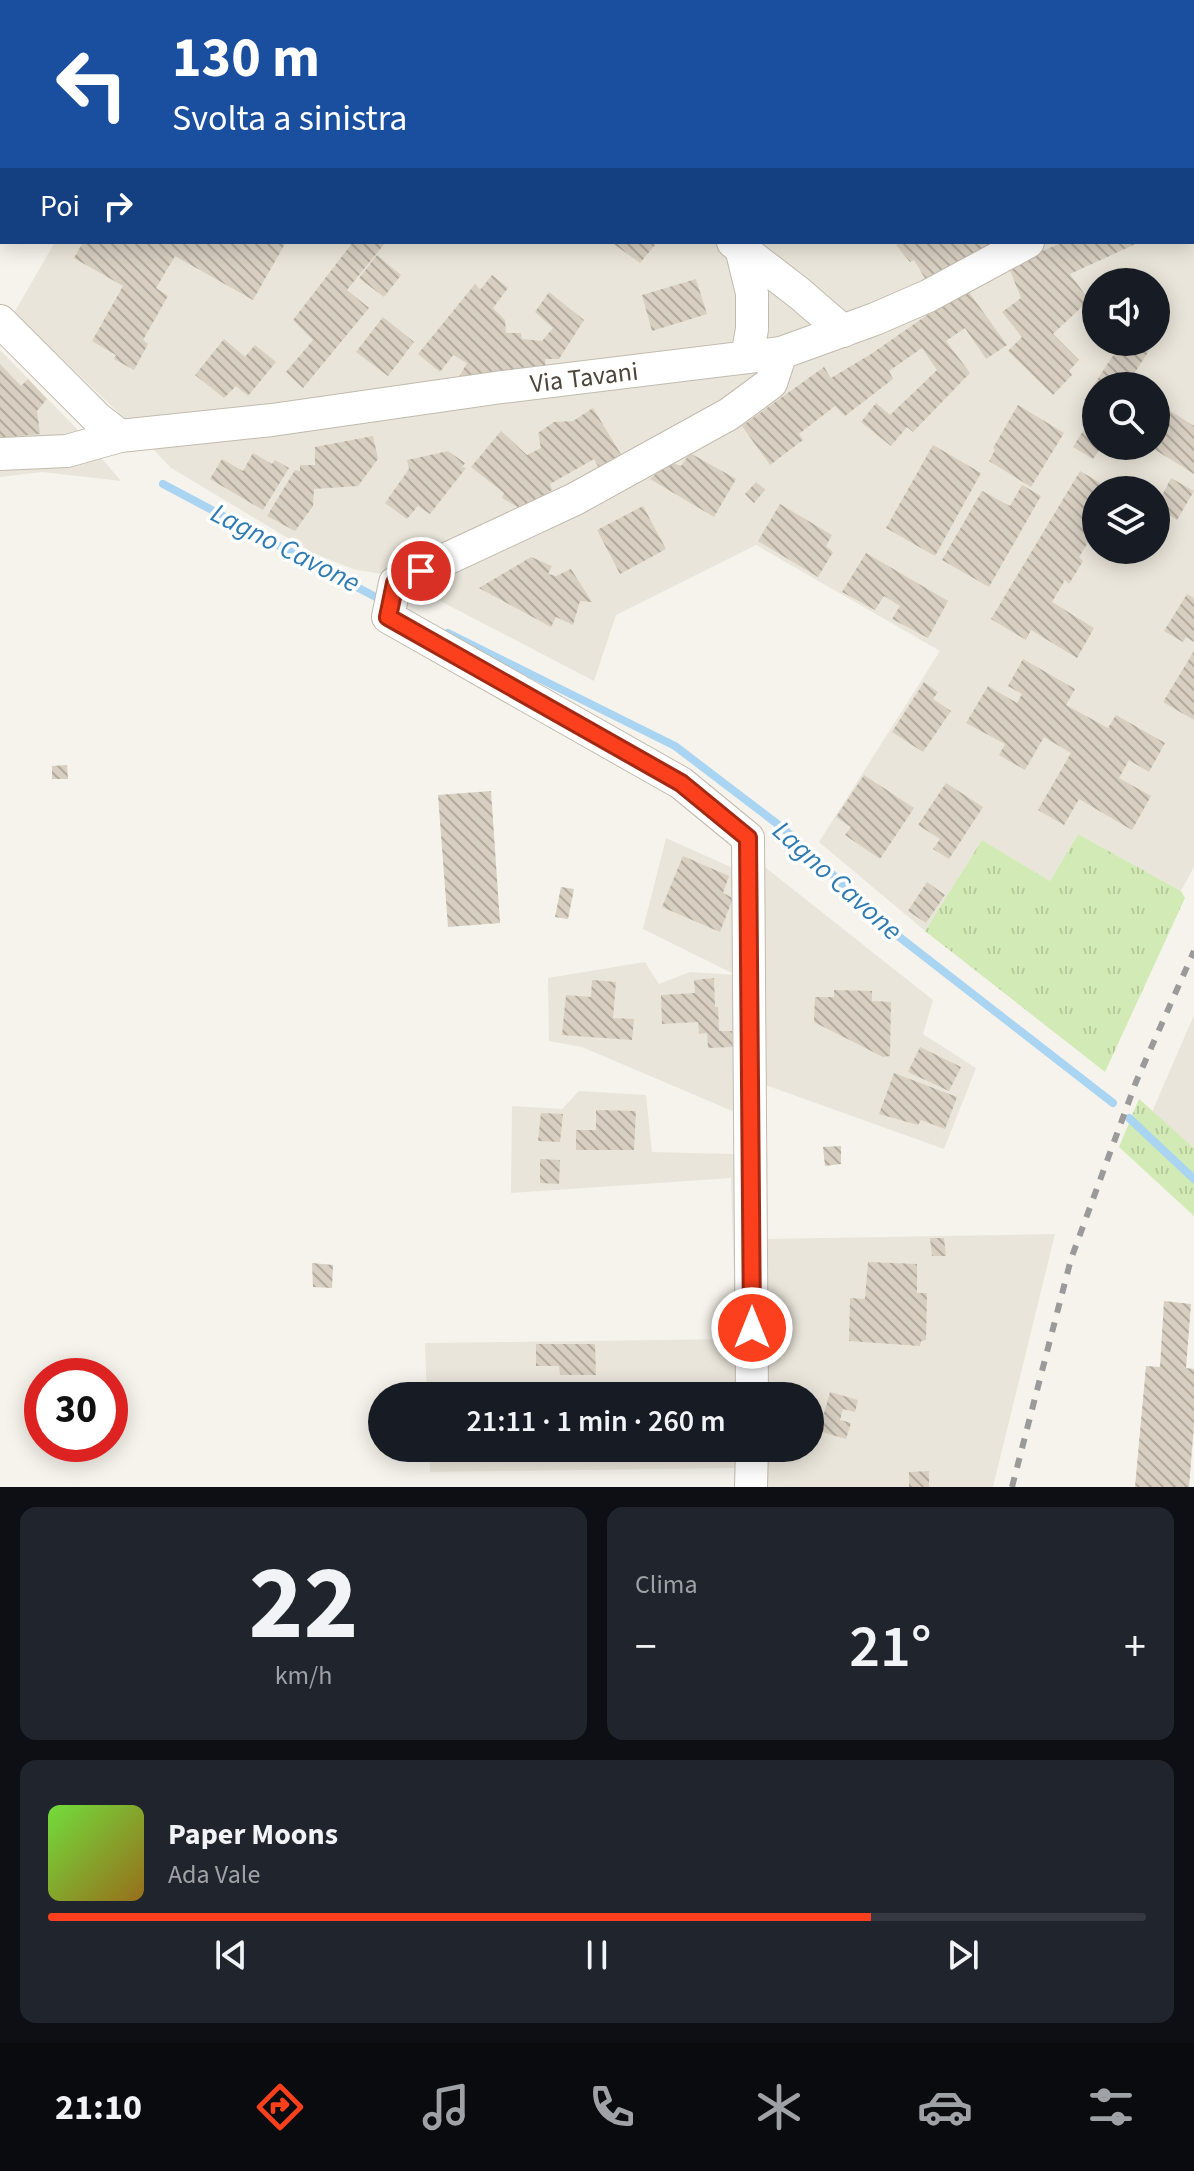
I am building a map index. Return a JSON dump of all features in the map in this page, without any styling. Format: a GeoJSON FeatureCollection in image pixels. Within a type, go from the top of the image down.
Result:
{"type":"FeatureCollection","features":[{"type":"Feature","properties":{"kind":"street","name":"Via Tavani"},"geometry":{"type":"LineString","coordinates":[[0,454],[67,451],[120,436],[272,420],[502,387],[781,353],[928,296],[1024,244]]}},
{"type":"Feature","properties":{"kind":"street"},"geometry":{"type":"LineString","coordinates":[[737,245],[843,331]]}},
{"type":"Feature","properties":{"kind":"street"},"geometry":{"type":"LineString","coordinates":[[737,245],[752,293],[752,329],[747,357]]}},
{"type":"Feature","properties":{"kind":"street"},"geometry":{"type":"LineString","coordinates":[[0,321],[98,419],[120,436]]}},
{"type":"Feature","properties":{"kind":"street"},"geometry":{"type":"LineString","coordinates":[[752,1382],[748,838],[681,783],[388,617],[395,583],[575,499],[729,414],[771,383],[781,353]]}},
{"type":"Feature","properties":{"kind":"street"},"geometry":{"type":"LineString","coordinates":[[751,1487],[752,1462]]}},
{"type":"Feature","properties":{"kind":"shaded area"},"geometry":{"type":"Polygon","coordinates":[[[54,244],[1194,244],[1194,867],[1181,891],[1078,834],[1050,881],[982,840],[925,931],[819,842],[940,651],[756,545],[616,615],[594,681],[392,576],[353,569],[313,553],[171,468],[121,415],[14,313],[54,244]]]}},
{"type":"Feature","properties":{"kind":"shaded area"},"geometry":{"type":"Polygon","coordinates":[[[0,350],[75,427],[121,481],[42,472],[0,477],[0,350]]]}},
{"type":"Feature","properties":{"kind":"shaded area"},"geometry":{"type":"Polygon","coordinates":[[[666,838],[735,869],[741,848],[933,1000],[923,1034],[976,1068],[944,1149],[760,1083],[765,1239],[1055,1234],[993,1487],[736,1487],[735,1468],[430,1472],[430,1462],[824,1462],[824,1382],[426,1382],[425,1343],[736,1339],[731,1178],[511,1193],[512,1106],[562,1109],[579,1091],[646,1095],[652,1152],[733,1154],[737,1113],[582,1047],[549,1041],[548,978],[645,962],[659,984],[690,972],[736,975],[643,929],[666,838]]]}},
{"type":"Feature","properties":{"kind":"shaded area"},"geometry":{"type":"Polygon","coordinates":[[[1194,1015],[1194,1148],[1152,1112],[1194,1015]]]}},
{"type":"Feature","properties":{"kind":"green space"},"geometry":{"type":"Polygon","coordinates":[[[1078,834],[1181,891],[1185,898],[1105,1072],[925,931],[982,840],[1050,881],[1078,834]]]}},
{"type":"Feature","properties":{"kind":"green space"},"geometry":{"type":"Polygon","coordinates":[[[1139,1099],[1194,1148],[1194,1216],[1119,1147],[1139,1099]]]}},
{"type":"Feature","properties":{"kind":"building"},"geometry":{"type":"Polygon","coordinates":[[[82,244],[285,244],[253,300],[175,256],[156,288],[168,296],[143,340],[148,344],[134,370],[92,341],[123,286],[74,258],[82,244]]]}},
{"type":"Feature","properties":{"kind":"building"},"geometry":{"type":"Polygon","coordinates":[[[351,244],[384,244],[347,290],[369,308],[303,388],[286,372],[313,340],[293,320],[351,244]]]}},
{"type":"Feature","properties":{"kind":"building"},"geometry":{"type":"Polygon","coordinates":[[[614,244],[654,244],[640,263],[614,244]]]}},
{"type":"Feature","properties":{"kind":"building"},"geometry":{"type":"Polygon","coordinates":[[[990,244],[929,285],[914,260],[910,262],[896,245],[990,244]]]}},
{"type":"Feature","properties":{"kind":"building"},"geometry":{"type":"Polygon","coordinates":[[[1059,244],[1136,244],[1070,274],[1082,290],[1082,307],[1053,334],[1079,360],[1069,371],[1072,375],[1053,395],[1008,351],[1022,337],[1002,312],[1021,298],[1008,265],[1059,244]]]}},
{"type":"Feature","properties":{"kind":"building"},"geometry":{"type":"Polygon","coordinates":[[[377,255],[401,275],[384,297],[359,278],[377,255]]]}},
{"type":"Feature","properties":{"kind":"building"},"geometry":{"type":"Polygon","coordinates":[[[492,275],[508,288],[493,308],[505,320],[506,333],[521,333],[522,339],[542,341],[553,328],[535,312],[549,292],[584,320],[559,359],[545,359],[546,369],[460,381],[467,363],[453,355],[440,372],[418,354],[475,284],[480,290],[492,275]]]}},
{"type":"Feature","properties":{"kind":"building"},"geometry":{"type":"Polygon","coordinates":[[[696,279],[707,314],[652,331],[642,295],[696,279]]]}},
{"type":"Feature","properties":{"kind":"building"},"geometry":{"type":"Polygon","coordinates":[[[966,288],[1007,345],[986,359],[965,328],[946,341],[970,373],[913,432],[907,427],[891,446],[861,422],[876,403],[890,415],[937,370],[922,348],[889,371],[893,379],[845,416],[835,406],[799,434],[803,440],[770,465],[742,426],[824,367],[831,378],[966,288]]]}},
{"type":"Feature","properties":{"kind":"building"},"geometry":{"type":"Polygon","coordinates":[[[383,317],[414,342],[388,376],[356,352],[383,317]]]}},
{"type":"Feature","properties":{"kind":"building"},"geometry":{"type":"Polygon","coordinates":[[[224,339],[245,357],[255,345],[276,362],[248,396],[236,386],[224,398],[195,375],[224,339]]]}},
{"type":"Feature","properties":{"kind":"building"},"geometry":{"type":"Polygon","coordinates":[[[1113,356],[1146,356],[1135,372],[1102,372],[1113,356]]]}},
{"type":"Feature","properties":{"kind":"building"},"geometry":{"type":"Polygon","coordinates":[[[0,364],[21,386],[28,379],[47,399],[37,411],[40,434],[0,438],[0,364]]]}},
{"type":"Feature","properties":{"kind":"building"},"geometry":{"type":"Polygon","coordinates":[[[1018,405],[1064,433],[1031,487],[989,461],[995,450],[993,448],[1018,405]]]}},
{"type":"Feature","properties":{"kind":"building"},"geometry":{"type":"Polygon","coordinates":[[[593,408],[622,456],[599,468],[594,459],[550,484],[552,490],[521,509],[502,498],[504,493],[471,467],[501,431],[527,455],[541,448],[538,433],[554,422],[573,421],[593,408]]]}},
{"type":"Feature","properties":{"kind":"building"},"geometry":{"type":"Polygon","coordinates":[[[1170,411],[1194,426],[1194,474],[1170,459],[1170,411]]]}},
{"type":"Feature","properties":{"kind":"building"},"geometry":{"type":"Polygon","coordinates":[[[1082,433],[1082,452],[1073,447],[1082,433]]]}},
{"type":"Feature","properties":{"kind":"building"},"geometry":{"type":"Polygon","coordinates":[[[373,436],[378,459],[358,486],[314,489],[313,506],[295,531],[267,516],[295,470],[300,471],[300,465],[315,465],[315,447],[373,436]]]}},
{"type":"Feature","properties":{"kind":"building"},"geometry":{"type":"Polygon","coordinates":[[[933,445],[981,473],[935,556],[886,528],[933,445]]]}},
{"type":"Feature","properties":{"kind":"building"},"geometry":{"type":"Polygon","coordinates":[[[448,451],[465,463],[462,467],[466,468],[430,514],[418,506],[407,519],[385,503],[409,469],[407,460],[448,451]]]}},
{"type":"Feature","properties":{"kind":"building"},"geometry":{"type":"Polygon","coordinates":[[[253,453],[272,464],[275,460],[289,468],[263,510],[210,479],[222,459],[243,471],[253,453]]]}},
{"type":"Feature","properties":{"kind":"building"},"geometry":{"type":"Polygon","coordinates":[[[690,453],[736,479],[714,517],[650,479],[670,462],[681,466],[690,453]]]}},
{"type":"Feature","properties":{"kind":"building"},"geometry":{"type":"Polygon","coordinates":[[[1080,471],[1088,476],[1082,476],[1082,552],[1079,557],[1082,563],[1069,584],[1065,580],[1052,602],[1094,628],[1077,658],[1031,630],[1026,640],[991,619],[1080,471]]]}},
{"type":"Feature","properties":{"kind":"building"},"geometry":{"type":"Polygon","coordinates":[[[1170,480],[1194,491],[1177,520],[1170,516],[1170,480]]]}},
{"type":"Feature","properties":{"kind":"building"},"geometry":{"type":"Polygon","coordinates":[[[756,482],[765,490],[754,503],[745,494],[756,482]]]}},
{"type":"Feature","properties":{"kind":"building"},"geometry":{"type":"Polygon","coordinates":[[[1022,485],[1041,496],[989,587],[942,560],[982,491],[1010,506],[1022,485]]]}},
{"type":"Feature","properties":{"kind":"building"},"geometry":{"type":"Polygon","coordinates":[[[780,504],[832,535],[826,546],[833,552],[818,577],[758,541],[780,504]]]}},
{"type":"Feature","properties":{"kind":"building"},"geometry":{"type":"Polygon","coordinates":[[[643,506],[666,549],[620,574],[597,530],[643,506]]]}},
{"type":"Feature","properties":{"kind":"building"},"geometry":{"type":"Polygon","coordinates":[[[866,553],[948,601],[928,638],[892,619],[900,606],[884,596],[875,610],[842,592],[866,553]]]}},
{"type":"Feature","properties":{"kind":"building"},"geometry":{"type":"Polygon","coordinates":[[[531,557],[552,566],[548,574],[556,576],[571,569],[592,602],[580,601],[573,625],[556,617],[551,627],[479,588],[531,557]]]}},
{"type":"Feature","properties":{"kind":"building"},"geometry":{"type":"Polygon","coordinates":[[[1187,594],[1194,598],[1194,642],[1186,637],[1183,642],[1164,631],[1187,594]]]}},
{"type":"Feature","properties":{"kind":"building"},"geometry":{"type":"Polygon","coordinates":[[[1194,651],[1194,720],[1163,702],[1194,651]]]}},
{"type":"Feature","properties":{"kind":"building"},"geometry":{"type":"Polygon","coordinates":[[[1023,659],[1075,689],[1066,705],[1108,728],[1116,715],[1165,743],[1149,772],[1129,760],[1119,778],[1151,796],[1132,830],[1079,799],[1064,825],[1038,810],[1071,753],[1044,737],[1025,770],[999,755],[1005,744],[966,723],[988,686],[1017,703],[1022,694],[1008,686],[1023,659]]]}},
{"type":"Feature","properties":{"kind":"building"},"geometry":{"type":"Polygon","coordinates":[[[924,682],[938,692],[933,699],[951,711],[923,752],[892,732],[924,682]]]}},
{"type":"Feature","properties":{"kind":"building"},"geometry":{"type":"Polygon","coordinates":[[[67,765],[68,779],[52,779],[52,766],[67,765]]]}},
{"type":"Feature","properties":{"kind":"building"},"geometry":{"type":"Polygon","coordinates":[[[864,775],[914,808],[880,859],[845,835],[851,827],[836,817],[864,775]]]}},
{"type":"Feature","properties":{"kind":"building"},"geometry":{"type":"Polygon","coordinates":[[[946,783],[983,807],[949,859],[933,849],[940,839],[918,825],[946,783]]]}},
{"type":"Feature","properties":{"kind":"building"},"geometry":{"type":"Polygon","coordinates":[[[491,791],[500,923],[448,927],[438,795],[491,791]]]}},
{"type":"Feature","properties":{"kind":"building"},"geometry":{"type":"Polygon","coordinates":[[[683,856],[729,876],[723,893],[733,898],[720,932],[662,907],[683,856]]]}},
{"type":"Feature","properties":{"kind":"building"},"geometry":{"type":"Polygon","coordinates":[[[927,882],[945,895],[926,923],[908,911],[927,882]]]}},
{"type":"Feature","properties":{"kind":"building"},"geometry":{"type":"Polygon","coordinates":[[[561,887],[574,889],[568,919],[555,917],[561,887]]]}},
{"type":"Feature","properties":{"kind":"building"},"geometry":{"type":"Polygon","coordinates":[[[714,978],[719,1031],[732,1031],[733,1047],[708,1048],[707,1033],[699,1034],[698,1022],[662,1024],[661,995],[695,993],[694,980],[714,978]]]}},
{"type":"Feature","properties":{"kind":"building"},"geometry":{"type":"Polygon","coordinates":[[[592,980],[616,982],[613,1018],[634,1019],[632,1040],[562,1035],[566,995],[591,997],[592,980]]]}},
{"type":"Feature","properties":{"kind":"building"},"geometry":{"type":"Polygon","coordinates":[[[834,990],[872,991],[872,1001],[891,1002],[890,1056],[883,1057],[814,1022],[815,997],[834,997],[834,990]]]}},
{"type":"Feature","properties":{"kind":"building"},"geometry":{"type":"Polygon","coordinates":[[[920,1047],[961,1067],[949,1091],[908,1072],[920,1047]]]}},
{"type":"Feature","properties":{"kind":"building"},"geometry":{"type":"Polygon","coordinates":[[[894,1073],[957,1097],[945,1129],[921,1120],[918,1125],[879,1114],[894,1073]]]}},
{"type":"Feature","properties":{"kind":"building"},"geometry":{"type":"Polygon","coordinates":[[[596,1110],[636,1111],[634,1150],[576,1150],[576,1130],[596,1130],[596,1110]]]}},
{"type":"Feature","properties":{"kind":"building"},"geometry":{"type":"Polygon","coordinates":[[[541,1113],[563,1114],[560,1142],[538,1141],[541,1113]]]}},
{"type":"Feature","properties":{"kind":"building"},"geometry":{"type":"Polygon","coordinates":[[[841,1146],[841,1164],[825,1166],[823,1147],[841,1146]]]}},
{"type":"Feature","properties":{"kind":"building"},"geometry":{"type":"Polygon","coordinates":[[[540,1159],[560,1160],[559,1184],[540,1183],[540,1159]]]}},
{"type":"Feature","properties":{"kind":"building"},"geometry":{"type":"Polygon","coordinates":[[[930,1238],[944,1238],[946,1256],[932,1256],[930,1238]]]}},
{"type":"Feature","properties":{"kind":"building"},"geometry":{"type":"Polygon","coordinates":[[[868,1262],[917,1264],[917,1293],[927,1293],[926,1340],[921,1341],[920,1346],[849,1341],[850,1298],[865,1299],[868,1262]]]}},
{"type":"Feature","properties":{"kind":"building"},"geometry":{"type":"Polygon","coordinates":[[[312,1263],[333,1265],[332,1288],[313,1287],[312,1263]]]}},
{"type":"Feature","properties":{"kind":"building"},"geometry":{"type":"Polygon","coordinates":[[[1164,1301],[1191,1304],[1186,1368],[1194,1369],[1194,1425],[1189,1487],[1135,1487],[1146,1366],[1160,1367],[1164,1301]]]}},
{"type":"Feature","properties":{"kind":"building"},"geometry":{"type":"Polygon","coordinates":[[[536,1344],[595,1344],[596,1375],[560,1375],[559,1366],[536,1366],[536,1344]]]}},
{"type":"Feature","properties":{"kind":"building"},"geometry":{"type":"Polygon","coordinates":[[[830,1392],[858,1400],[855,1412],[843,1409],[840,1420],[851,1423],[846,1439],[824,1432],[824,1413],[830,1392]]]}},
{"type":"Feature","properties":{"kind":"building"},"geometry":{"type":"Polygon","coordinates":[[[929,1471],[929,1487],[909,1487],[909,1472],[929,1471]]]}},
{"type":"Feature","properties":{"kind":"waterway","name":"Lagno Cavone"},"geometry":{"type":"LineString","coordinates":[[163,484],[385,602]]}},
{"type":"Feature","properties":{"kind":"waterway","name":"Lagno Cavone"},"geometry":{"type":"LineString","coordinates":[[448,633],[675,746],[784,829],[898,936],[1113,1103]]}},
{"type":"Feature","properties":{"kind":"waterway","name":"Lagno Cavone"},"geometry":{"type":"LineString","coordinates":[[1129,1118],[1194,1179]]}},
{"type":"Feature","properties":{"kind":"railway"},"geometry":{"type":"LineString","coordinates":[[1012,1487],[1071,1259],[1136,1082],[1194,951]]}},
{"type":"Feature","properties":{"kind":"route"},"geometry":{"type":"LineString","coordinates":[[421,571],[395,583],[388,617],[681,783],[748,838],[752,1328]]}}]}
